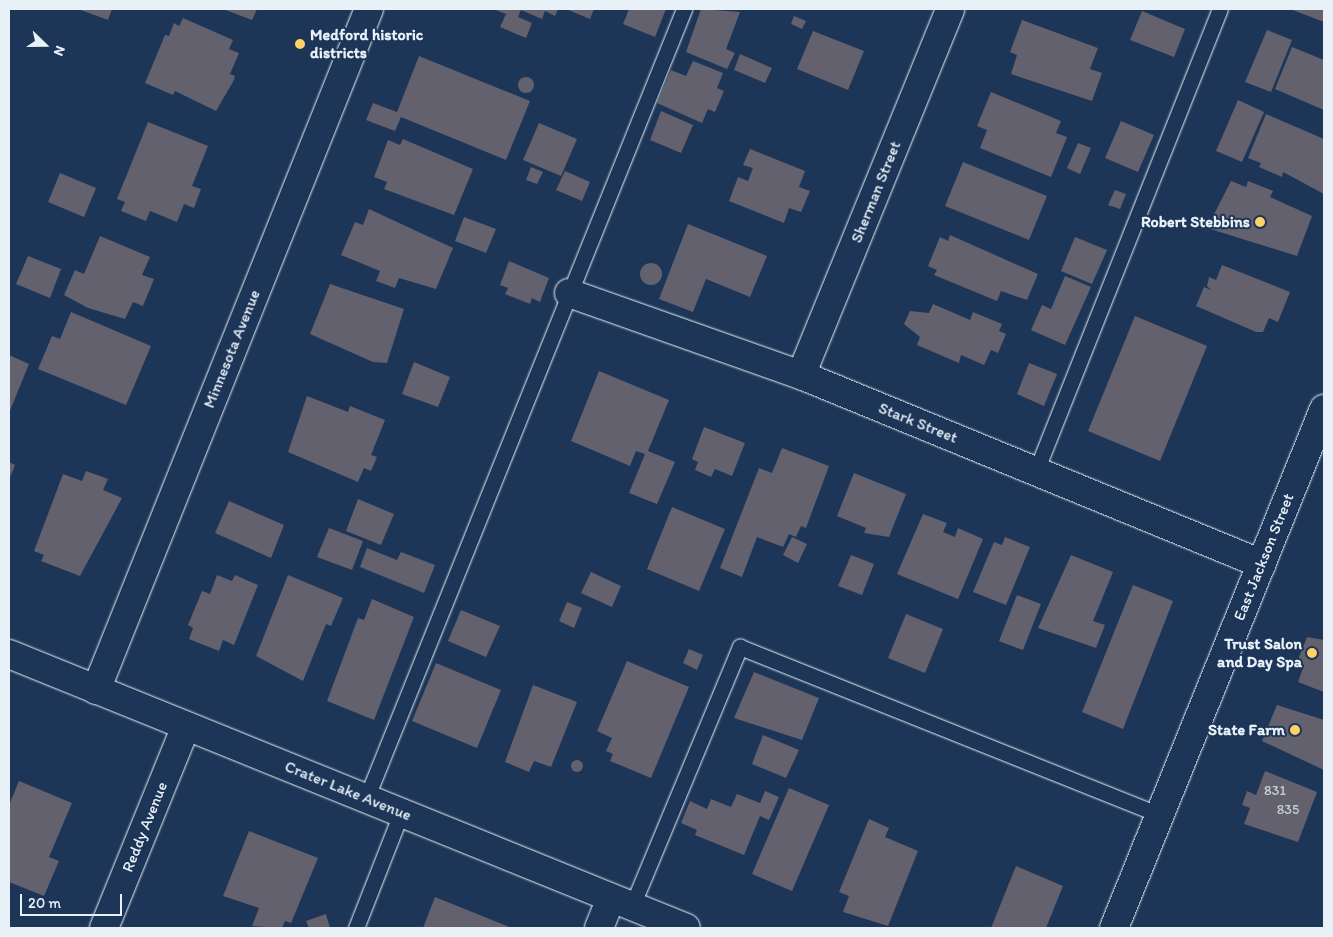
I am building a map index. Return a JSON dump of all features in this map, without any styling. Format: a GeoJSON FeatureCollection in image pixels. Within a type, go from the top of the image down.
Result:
{"type":"FeatureCollection","features":[{"type":"Feature","properties":{"kind":"street","name":"Minnesota Avenue"},"geometry":{"type":"LineString","coordinates":[[96,690],[369,9]]}},
{"type":"Feature","properties":{"kind":"street","name":"Sherman Street"},"geometry":{"type":"LineString","coordinates":[[801,375],[950,9]]}},
{"type":"Feature","properties":{"kind":"street","name":"Stark Street"},"geometry":{"type":"LineString","coordinates":[[569,293],[801,375],[1262,564]]}},
{"type":"Feature","properties":{"kind":"street","name":"East Jackson Street"},"geometry":{"type":"LineString","coordinates":[[1114,928],[1324,409]]}},
{"type":"Feature","properties":{"kind":"street","name":"Crater Lake Avenue"},"geometry":{"type":"LineString","coordinates":[[9,654],[686,928]]}},
{"type":"Feature","properties":{"kind":"street","name":"Reddy Avenue"},"geometry":{"type":"LineString","coordinates":[[104,928],[186,726]]}},
{"type":"Feature","properties":{"kind":"street"},"geometry":{"type":"LineString","coordinates":[[599,928],[621,902]]}},
{"type":"Feature","properties":{"kind":"lane"},"geometry":{"type":"LineString","coordinates":[[366,799],[684,9]]}},
{"type":"Feature","properties":{"kind":"lane"},"geometry":{"type":"LineString","coordinates":[[1036,471],[1220,9]]}},
{"type":"Feature","properties":{"kind":"lane"},"geometry":{"type":"LineString","coordinates":[[621,902],[740,647],[1160,815]]}},
{"type":"Feature","properties":{"kind":"lane"},"geometry":{"type":"LineString","coordinates":[[356,928],[401,813]]}},
{"type":"Feature","properties":{"kind":"building"},"geometry":{"type":"Polygon","coordinates":[[[78,9],[112,9],[108,20],[78,9]]]}},
{"type":"Feature","properties":{"kind":"building"},"geometry":{"type":"Polygon","coordinates":[[[223,9],[257,9],[252,20],[223,9]]]}},
{"type":"Feature","properties":{"kind":"building"},"geometry":{"type":"Polygon","coordinates":[[[493,9],[558,9],[555,16],[545,11],[542,19],[521,10],[518,17],[532,23],[526,38],[500,27],[506,14],[493,9]]]}},
{"type":"Feature","properties":{"kind":"building"},"geometry":{"type":"Polygon","coordinates":[[[566,9],[594,9],[590,19],[566,9]]]}},
{"type":"Feature","properties":{"kind":"building"},"geometry":{"type":"Polygon","coordinates":[[[629,9],[666,9],[655,37],[623,24],[629,9]]]}},
{"type":"Feature","properties":{"kind":"building"},"geometry":{"type":"Polygon","coordinates":[[[701,9],[740,12],[726,49],[735,53],[727,69],[686,52],[701,9]]]}},
{"type":"Feature","properties":{"kind":"building"},"geometry":{"type":"Polygon","coordinates":[[[1290,9],[1324,9],[1324,22],[1290,9]]]}},
{"type":"Feature","properties":{"kind":"building"},"geometry":{"type":"Polygon","coordinates":[[[1142,11],[1185,29],[1174,57],[1130,40],[1142,11]]]}},
{"type":"Feature","properties":{"kind":"building"},"geometry":{"type":"Polygon","coordinates":[[[794,16],[806,21],[802,29],[791,24],[794,16]]]}},
{"type":"Feature","properties":{"kind":"building"},"geometry":{"type":"Polygon","coordinates":[[[183,18],[233,40],[229,49],[239,53],[230,74],[235,76],[234,80],[216,111],[175,91],[173,95],[145,83],[165,35],[169,36],[174,23],[179,26],[183,18]]]}},
{"type":"Feature","properties":{"kind":"building"},"geometry":{"type":"Polygon","coordinates":[[[1022,20],[1098,48],[1090,69],[1102,73],[1092,101],[1011,74],[1017,55],[1010,52],[1022,20]]]}},
{"type":"Feature","properties":{"kind":"building"},"geometry":{"type":"Polygon","coordinates":[[[1267,30],[1292,40],[1271,92],[1245,82],[1267,30]]]}},
{"type":"Feature","properties":{"kind":"building"},"geometry":{"type":"Polygon","coordinates":[[[813,31],[864,51],[848,90],[797,69],[813,31]]]}},
{"type":"Feature","properties":{"kind":"building"},"geometry":{"type":"Polygon","coordinates":[[[1292,47],[1324,60],[1324,110],[1275,89],[1292,47]]]}},
{"type":"Feature","properties":{"kind":"building"},"geometry":{"type":"Polygon","coordinates":[[[740,54],[772,68],[765,83],[734,70],[740,54]]]}},
{"type":"Feature","properties":{"kind":"building"},"geometry":{"type":"Polygon","coordinates":[[[419,56],[530,101],[506,160],[401,117],[395,131],[366,120],[373,103],[397,112],[419,56]]]}},
{"type":"Feature","properties":{"kind":"building"},"geometry":{"type":"Polygon","coordinates":[[[693,61],[723,73],[717,88],[724,91],[715,112],[708,109],[702,123],[657,103],[671,70],[686,76],[693,61]]]}},
{"type":"Feature","properties":{"kind":"building"},"geometry":{"type":"Polygon","coordinates":[[[523,77],[529,77],[534,82],[532,91],[523,93],[518,88],[518,82],[523,77]]]}},
{"type":"Feature","properties":{"kind":"building"},"geometry":{"type":"Polygon","coordinates":[[[991,92],[1061,121],[1056,133],[1067,137],[1051,177],[980,148],[987,130],[977,126],[991,92]]]}},
{"type":"Feature","properties":{"kind":"building"},"geometry":{"type":"Polygon","coordinates":[[[1238,100],[1264,112],[1242,162],[1216,151],[1238,100]]]}},
{"type":"Feature","properties":{"kind":"building"},"geometry":{"type":"Polygon","coordinates":[[[661,111],[693,125],[681,153],[650,140],[661,111]]]}},
{"type":"Feature","properties":{"kind":"building"},"geometry":{"type":"Polygon","coordinates":[[[1266,114],[1324,139],[1324,194],[1283,172],[1282,177],[1259,167],[1261,163],[1248,158],[1266,114]]]}},
{"type":"Feature","properties":{"kind":"building"},"geometry":{"type":"Polygon","coordinates":[[[1121,121],[1154,135],[1138,172],[1105,158],[1121,121]]]}},
{"type":"Feature","properties":{"kind":"building"},"geometry":{"type":"Polygon","coordinates":[[[148,122],[208,146],[192,186],[201,189],[194,208],[184,204],[177,222],[150,211],[146,221],[121,211],[125,202],[117,199],[148,122]]]}},
{"type":"Feature","properties":{"kind":"building"},"geometry":{"type":"Polygon","coordinates":[[[539,123],[577,139],[561,176],[523,160],[539,123]]]}},
{"type":"Feature","properties":{"kind":"building"},"geometry":{"type":"Polygon","coordinates":[[[403,139],[473,169],[454,215],[384,189],[387,182],[374,177],[388,140],[400,145],[403,139]]]}},
{"type":"Feature","properties":{"kind":"building"},"geometry":{"type":"Polygon","coordinates":[[[1078,143],[1091,148],[1080,174],[1067,168],[1078,143]]]}},
{"type":"Feature","properties":{"kind":"building"},"geometry":{"type":"Polygon","coordinates":[[[750,149],[805,171],[799,187],[810,191],[801,212],[789,208],[784,223],[729,201],[738,177],[748,181],[753,168],[743,165],[750,149]]]}},
{"type":"Feature","properties":{"kind":"building"},"geometry":{"type":"Polygon","coordinates":[[[963,162],[1047,196],[1029,240],[945,206],[963,162]]]}},
{"type":"Feature","properties":{"kind":"building"},"geometry":{"type":"Polygon","coordinates":[[[531,167],[543,172],[537,184],[526,180],[531,167]]]}},
{"type":"Feature","properties":{"kind":"building"},"geometry":{"type":"Polygon","coordinates":[[[565,171],[590,182],[582,201],[556,190],[565,171]]]}},
{"type":"Feature","properties":{"kind":"building"},"geometry":{"type":"Polygon","coordinates":[[[60,173],[96,188],[84,217],[48,202],[60,173]]]}},
{"type":"Feature","properties":{"kind":"building","name":"Robert Stebbins"},"geometry":{"type":"Polygon","coordinates":[[[1231,181],[1246,187],[1248,181],[1273,191],[1270,197],[1312,216],[1297,256],[1207,228],[1231,181]]]}},
{"type":"Feature","properties":{"kind":"building"},"geometry":{"type":"Polygon","coordinates":[[[1115,190],[1126,194],[1120,209],[1108,205],[1115,190]]]}},
{"type":"Feature","properties":{"kind":"building"},"geometry":{"type":"Polygon","coordinates":[[[369,209],[453,248],[436,289],[399,278],[395,288],[376,281],[380,271],[341,255],[355,222],[363,225],[369,209]]]}},
{"type":"Feature","properties":{"kind":"building"},"geometry":{"type":"Polygon","coordinates":[[[464,217],[496,229],[486,253],[455,241],[464,217]]]}},
{"type":"Feature","properties":{"kind":"building"},"geometry":{"type":"Polygon","coordinates":[[[688,224],[767,256],[750,297],[706,279],[693,312],[659,299],[688,224]]]}},
{"type":"Feature","properties":{"kind":"building"},"geometry":{"type":"Polygon","coordinates":[[[950,235],[1038,274],[1027,300],[1001,291],[997,301],[934,275],[937,270],[928,266],[940,237],[948,241],[950,235]]]}},
{"type":"Feature","properties":{"kind":"building"},"geometry":{"type":"Polygon","coordinates":[[[100,236],[150,257],[142,275],[154,279],[143,306],[133,302],[125,319],[88,308],[64,295],[75,270],[84,274],[100,236]]]}},
{"type":"Feature","properties":{"kind":"building"},"geometry":{"type":"Polygon","coordinates":[[[1075,237],[1107,250],[1092,284],[1061,271],[1075,237]]]}},
{"type":"Feature","properties":{"kind":"building"},"geometry":{"type":"Polygon","coordinates":[[[28,256],[61,269],[50,298],[16,284],[28,256]]]}},
{"type":"Feature","properties":{"kind":"building"},"geometry":{"type":"Polygon","coordinates":[[[509,261],[549,278],[540,302],[532,298],[530,304],[505,294],[508,288],[500,285],[509,261]]]}},
{"type":"Feature","properties":{"kind":"building"},"geometry":{"type":"Polygon","coordinates":[[[651,263],[661,270],[662,274],[655,284],[651,285],[641,278],[640,274],[647,264],[651,263]]]}},
{"type":"Feature","properties":{"kind":"building"},"geometry":{"type":"Polygon","coordinates":[[[1222,265],[1290,292],[1278,322],[1269,318],[1263,332],[1256,332],[1196,306],[1204,287],[1211,290],[1207,286],[1209,277],[1216,280],[1222,265]]]}},
{"type":"Feature","properties":{"kind":"building"},"geometry":{"type":"Polygon","coordinates":[[[1065,276],[1091,287],[1065,345],[1031,330],[1042,305],[1051,309],[1065,276]]]}},
{"type":"Feature","properties":{"kind":"building"},"geometry":{"type":"Polygon","coordinates":[[[330,284],[404,309],[387,363],[373,362],[310,334],[330,284]]]}},
{"type":"Feature","properties":{"kind":"building"},"geometry":{"type":"Polygon","coordinates":[[[933,304],[970,320],[973,312],[1002,324],[999,331],[1006,334],[998,353],[991,350],[984,365],[961,355],[959,363],[917,345],[920,337],[904,324],[910,311],[929,313],[933,304]]]}},
{"type":"Feature","properties":{"kind":"building"},"geometry":{"type":"Polygon","coordinates":[[[71,312],[151,346],[126,405],[38,369],[52,336],[60,339],[71,312]]]}},
{"type":"Feature","properties":{"kind":"building"},"geometry":{"type":"Polygon","coordinates":[[[1135,316],[1207,346],[1160,461],[1088,431],[1135,316]]]}},
{"type":"Feature","properties":{"kind":"building"},"geometry":{"type":"Polygon","coordinates":[[[9,355],[29,364],[9,413],[9,355]]]}},
{"type":"Feature","properties":{"kind":"building"},"geometry":{"type":"Polygon","coordinates":[[[414,362],[450,377],[438,407],[402,394],[414,362]]]}},
{"type":"Feature","properties":{"kind":"building"},"geometry":{"type":"Polygon","coordinates":[[[1029,363],[1057,374],[1044,406],[1017,394],[1029,363]]]}},
{"type":"Feature","properties":{"kind":"building"},"geometry":{"type":"Polygon","coordinates":[[[599,371],[669,400],[648,451],[675,462],[657,504],[629,493],[645,454],[636,451],[630,466],[571,441],[599,371]]]}},
{"type":"Feature","properties":{"kind":"building"},"geometry":{"type":"Polygon","coordinates":[[[307,396],[348,412],[350,406],[385,420],[371,455],[377,457],[371,471],[364,468],[358,482],[288,452],[307,396]]]}},
{"type":"Feature","properties":{"kind":"building"},"geometry":{"type":"Polygon","coordinates":[[[704,427],[745,443],[732,476],[715,469],[711,477],[695,470],[698,462],[692,459],[704,427]]]}},
{"type":"Feature","properties":{"kind":"building"},"geometry":{"type":"Polygon","coordinates":[[[782,448],[829,466],[806,528],[801,526],[796,537],[789,534],[783,547],[757,537],[742,577],[720,568],[759,468],[772,473],[782,448]]]}},
{"type":"Feature","properties":{"kind":"building"},"geometry":{"type":"Polygon","coordinates":[[[9,462],[15,465],[9,480],[9,462]]]}},
{"type":"Feature","properties":{"kind":"building"},"geometry":{"type":"Polygon","coordinates":[[[86,471],[108,479],[103,490],[122,498],[80,576],[41,561],[44,555],[34,551],[63,474],[82,481],[86,471]]]}},
{"type":"Feature","properties":{"kind":"building"},"geometry":{"type":"Polygon","coordinates":[[[854,473],[906,494],[889,537],[864,533],[866,528],[837,516],[854,473]]]}},
{"type":"Feature","properties":{"kind":"building"},"geometry":{"type":"Polygon","coordinates":[[[358,499],[394,514],[381,545],[346,531],[358,499]]]}},
{"type":"Feature","properties":{"kind":"building"},"geometry":{"type":"Polygon","coordinates":[[[229,501],[284,525],[271,558],[215,533],[229,501]]]}},
{"type":"Feature","properties":{"kind":"building"},"geometry":{"type":"Polygon","coordinates":[[[672,507],[725,529],[699,591],[647,569],[672,507]]]}},
{"type":"Feature","properties":{"kind":"building"},"geometry":{"type":"Polygon","coordinates":[[[923,514],[947,523],[943,532],[955,537],[958,528],[983,539],[958,599],[897,574],[923,514]]]}},
{"type":"Feature","properties":{"kind":"building"},"geometry":{"type":"Polygon","coordinates":[[[329,528],[363,541],[352,570],[317,557],[329,528]]]}},
{"type":"Feature","properties":{"kind":"building"},"geometry":{"type":"Polygon","coordinates":[[[792,537],[807,544],[798,563],[783,555],[792,537]]]}},
{"type":"Feature","properties":{"kind":"building"},"geometry":{"type":"Polygon","coordinates":[[[1005,537],[1030,547],[1006,605],[973,592],[994,542],[1002,545],[1005,537]]]}},
{"type":"Feature","properties":{"kind":"building"},"geometry":{"type":"Polygon","coordinates":[[[367,548],[397,560],[401,552],[435,565],[424,593],[360,567],[367,548]]]}},
{"type":"Feature","properties":{"kind":"building"},"geometry":{"type":"Polygon","coordinates":[[[851,555],[874,564],[862,595],[838,586],[851,555]]]}},
{"type":"Feature","properties":{"kind":"building"},"geometry":{"type":"Polygon","coordinates":[[[1071,555],[1113,572],[1093,621],[1105,625],[1096,648],[1038,628],[1071,555]]]}},
{"type":"Feature","properties":{"kind":"building"},"geometry":{"type":"Polygon","coordinates":[[[591,572],[621,586],[612,607],[581,593],[591,572]]]}},
{"type":"Feature","properties":{"kind":"building"},"geometry":{"type":"Polygon","coordinates":[[[217,575],[232,581],[235,575],[258,585],[234,645],[223,640],[219,651],[189,639],[193,628],[188,625],[202,591],[210,594],[217,575]]]}},
{"type":"Feature","properties":{"kind":"building"},"geometry":{"type":"Polygon","coordinates":[[[288,575],[343,598],[331,626],[326,624],[303,681],[256,656],[288,575]]]}},
{"type":"Feature","properties":{"kind":"building"},"geometry":{"type":"Polygon","coordinates":[[[1133,585],[1173,601],[1123,729],[1082,712],[1133,585]]]}},
{"type":"Feature","properties":{"kind":"building"},"geometry":{"type":"Polygon","coordinates":[[[1017,595],[1041,604],[1023,650],[999,641],[1017,595]]]}},
{"type":"Feature","properties":{"kind":"building"},"geometry":{"type":"Polygon","coordinates":[[[372,599],[414,617],[374,720],[327,701],[358,618],[364,620],[372,599]]]}},
{"type":"Feature","properties":{"kind":"building"},"geometry":{"type":"Polygon","coordinates":[[[567,602],[582,608],[574,628],[559,621],[567,602]]]}},
{"type":"Feature","properties":{"kind":"building"},"geometry":{"type":"Polygon","coordinates":[[[461,610],[500,626],[486,657],[448,641],[461,610]]]}},
{"type":"Feature","properties":{"kind":"building"},"geometry":{"type":"Polygon","coordinates":[[[906,614],[943,629],[925,673],[888,658],[906,614]]]}},
{"type":"Feature","properties":{"kind":"building","name":"Trust Salon and Day Spa"},"geometry":{"type":"Polygon","coordinates":[[[1307,637],[1324,640],[1324,692],[1298,682],[1303,668],[1296,665],[1307,637]]]}},
{"type":"Feature","properties":{"kind":"building"},"geometry":{"type":"Polygon","coordinates":[[[689,649],[703,655],[697,670],[683,663],[689,649]]]}},
{"type":"Feature","properties":{"kind":"building"},"geometry":{"type":"Polygon","coordinates":[[[627,661],[689,687],[651,778],[610,761],[613,754],[606,751],[612,738],[597,731],[627,661]]]}},
{"type":"Feature","properties":{"kind":"building"},"geometry":{"type":"Polygon","coordinates":[[[436,663],[501,690],[477,748],[412,721],[436,663]]]}},
{"type":"Feature","properties":{"kind":"building"},"geometry":{"type":"Polygon","coordinates":[[[754,672],[819,698],[802,740],[734,718],[754,672]]]}},
{"type":"Feature","properties":{"kind":"building"},"geometry":{"type":"Polygon","coordinates":[[[533,685],[577,702],[551,767],[534,761],[529,772],[505,762],[533,685]]]}},
{"type":"Feature","properties":{"kind":"building","name":"State Farm"},"geometry":{"type":"Polygon","coordinates":[[[1277,705],[1324,720],[1324,770],[1262,741],[1277,705]]]}},
{"type":"Feature","properties":{"kind":"building"},"geometry":{"type":"Polygon","coordinates":[[[763,735],[799,750],[786,778],[752,764],[763,735]]]}},
{"type":"Feature","properties":{"kind":"building"},"geometry":{"type":"Polygon","coordinates":[[[575,760],[579,760],[583,766],[579,772],[575,772],[571,768],[571,764],[575,760]]]}},
{"type":"Feature","properties":{"kind":"building"},"geometry":{"type":"Polygon","coordinates":[[[1265,771],[1317,792],[1298,842],[1244,824],[1250,808],[1242,805],[1247,791],[1256,795],[1265,771]]]}},
{"type":"Feature","properties":{"kind":"building"},"geometry":{"type":"Polygon","coordinates":[[[19,781],[72,803],[49,857],[59,861],[44,896],[9,882],[9,805],[19,781]]]}},
{"type":"Feature","properties":{"kind":"building"},"geometry":{"type":"Polygon","coordinates":[[[789,788],[829,805],[792,891],[752,874],[789,788]]]}},
{"type":"Feature","properties":{"kind":"building"},"geometry":{"type":"Polygon","coordinates":[[[765,791],[779,797],[769,820],[760,816],[744,855],[695,835],[697,830],[681,823],[690,801],[707,809],[711,799],[731,807],[737,794],[760,803],[765,791]]]}},
{"type":"Feature","properties":{"kind":"building"},"geometry":{"type":"Polygon","coordinates":[[[869,819],[889,828],[885,837],[918,851],[888,926],[843,912],[849,896],[839,892],[869,819]]]}},
{"type":"Feature","properties":{"kind":"building"},"geometry":{"type":"Polygon","coordinates":[[[249,831],[318,858],[291,923],[285,921],[282,928],[252,926],[259,908],[223,896],[249,831]]]}},
{"type":"Feature","properties":{"kind":"building"},"geometry":{"type":"Polygon","coordinates":[[[1016,866],[1063,886],[1046,928],[991,928],[1016,866]]]}},
{"type":"Feature","properties":{"kind":"building"},"geometry":{"type":"Polygon","coordinates":[[[435,897],[512,928],[423,928],[435,897]]]}},
{"type":"Feature","properties":{"kind":"building"},"geometry":{"type":"Polygon","coordinates":[[[326,914],[330,928],[309,928],[306,921],[326,914]]]}},
{"type":"Feature","properties":{"kind":"place","name":"Medford historic districts"},"geometry":{"type":"Point","coordinates":[300,44]}},
{"type":"Feature","properties":{"kind":"place","name":"Robert Stebbins"},"geometry":{"type":"Point","coordinates":[1260,222]}},
{"type":"Feature","properties":{"kind":"place","name":"Trust Salon and Day Spa"},"geometry":{"type":"Point","coordinates":[1312,653]}},
{"type":"Feature","properties":{"kind":"place","name":"State Farm"},"geometry":{"type":"Point","coordinates":[1295,730]}}]}
